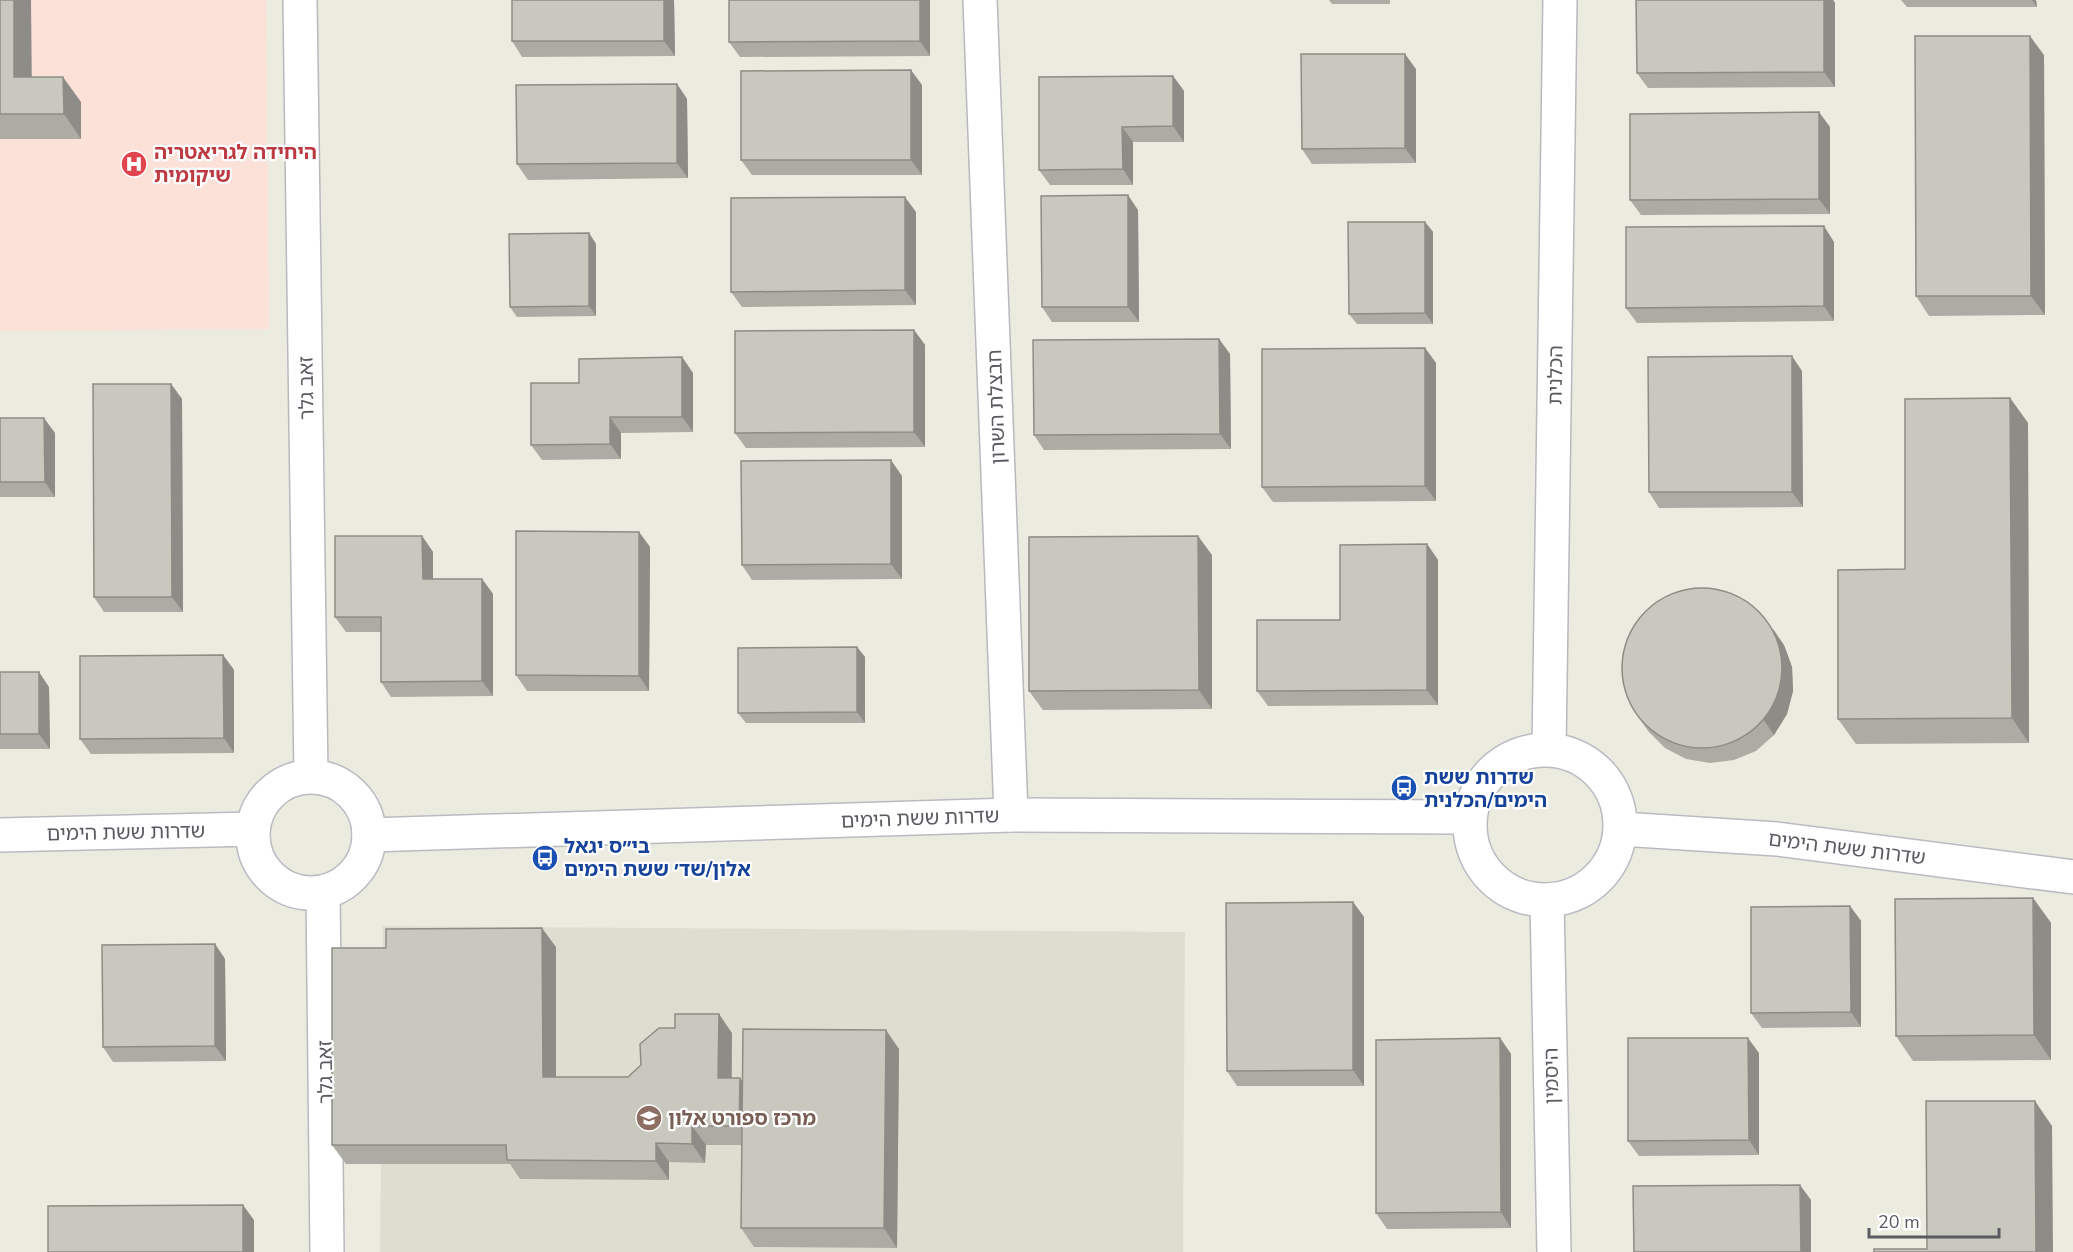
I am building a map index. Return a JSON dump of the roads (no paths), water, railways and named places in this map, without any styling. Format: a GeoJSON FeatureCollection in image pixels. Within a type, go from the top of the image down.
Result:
{"type":"FeatureCollection","features":[{"type":"Feature","properties":{"kind":"street","name":"זאב גלר"},"geometry":{"type":"LineString","coordinates":[[300,0],[311,776]]}},
{"type":"Feature","properties":{"kind":"street","name":"חבצלת השרון"},"geometry":{"type":"LineString","coordinates":[[980,0],[1011,815]]}},
{"type":"Feature","properties":{"kind":"street","name":"הכלנית"},"geometry":{"type":"LineString","coordinates":[[1549,749],[1560,0]]}},
{"type":"Feature","properties":{"kind":"street"},"geometry":{"type":"LineString","coordinates":[[1549,749],[1572,754],[1593,766],[1609,784],[1618,806],[1621,829],[1614,856],[1598,879],[1575,894],[1547,900],[1522,896],[1499,884],[1482,866],[1472,842],[1470,817],[1476,795],[1488,776],[1505,761],[1526,752],[1549,749]]}},
{"type":"Feature","properties":{"kind":"street"},"geometry":{"type":"LineString","coordinates":[[311,776],[333,781],[352,793],[365,812],[369,834],[364,857],[351,877],[322,891],[305,892],[287,888],[272,878],[260,864],[254,848],[253,829],[259,808],[271,791],[290,781],[311,776]]}},
{"type":"Feature","properties":{"kind":"street","name":"שדרות ששת הימים"},"geometry":{"type":"LineString","coordinates":[[369,834],[1011,815],[1470,817]]}},
{"type":"Feature","properties":{"kind":"street","name":"שדרות ששת הימים"},"geometry":{"type":"LineString","coordinates":[[0,835],[253,829]]}},
{"type":"Feature","properties":{"kind":"street","name":"שדרות ששת הימים"},"geometry":{"type":"LineString","coordinates":[[1621,829],[1777,838],[2073,877]]}},
{"type":"Feature","properties":{"kind":"street","name":"זאב גלר"},"geometry":{"type":"LineString","coordinates":[[322,891],[327,1252]]}},
{"type":"Feature","properties":{"kind":"street","name":"היסמין"},"geometry":{"type":"LineString","coordinates":[[1547,900],[1554,1252]]}},
{"type":"Feature","properties":{"kind":"place","name":"היחידה לגריאטריה שיקומית"},"geometry":{"type":"Point","coordinates":[134,164]}},
{"type":"Feature","properties":{"kind":"place","name":"שדרות ששת הימים/הכלנית"},"geometry":{"type":"Point","coordinates":[1404,788]}},
{"type":"Feature","properties":{"kind":"place","name":"בי״ס יגאל אלון/שד׳ ששת הימים"},"geometry":{"type":"Point","coordinates":[545,858]}},
{"type":"Feature","properties":{"kind":"place","name":"מרכז ספורט אלון"},"geometry":{"type":"Point","coordinates":[649,1118]}}]}
